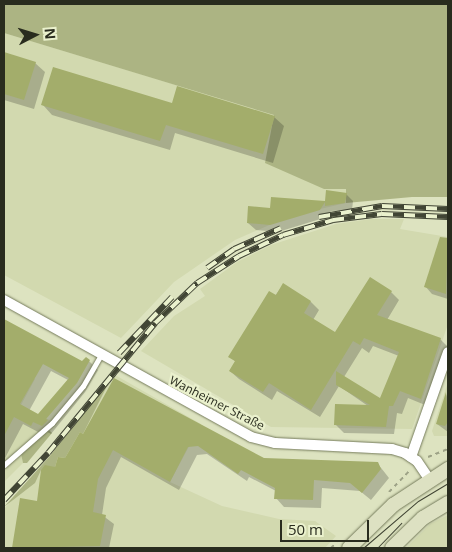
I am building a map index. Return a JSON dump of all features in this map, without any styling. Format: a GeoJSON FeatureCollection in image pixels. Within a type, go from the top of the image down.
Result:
{"type":"FeatureCollection","features":[{"type":"Feature","properties":{"kind":"street","name":"Wanheimer Straße"},"geometry":{"type":"LineString","coordinates":[[4,300],[251,437],[275,443],[392,449],[411,457]]}},
{"type":"Feature","properties":{"kind":"street"},"geometry":{"type":"LineString","coordinates":[[429,479],[411,457],[448,352]]}},
{"type":"Feature","properties":{"kind":"street"},"geometry":{"type":"LineString","coordinates":[[349,548],[392,505],[429,479],[448,469]]}},
{"type":"Feature","properties":{"kind":"street"},"geometry":{"type":"LineString","coordinates":[[392,548],[423,518],[448,503]]}},
{"type":"Feature","properties":{"kind":"lane"},"geometry":{"type":"LineString","coordinates":[[4,465],[52,423],[83,386],[102,353]]}},
{"type":"Feature","properties":{"kind":"shaded area"},"geometry":{"type":"Polygon","coordinates":[[[4,4],[448,4],[448,197],[412,197],[346,203],[346,189],[324,189],[265,163],[274,115],[4,33],[4,4]]]}},
{"type":"Feature","properties":{"kind":"shaded area"},"geometry":{"type":"Polygon","coordinates":[[[4,33],[275,115],[324,189],[347,189],[346,203],[290,216],[235,240],[174,282],[121,338],[4,275],[4,33]]]}},
{"type":"Feature","properties":{"kind":"shaded area"},"geometry":{"type":"Polygon","coordinates":[[[371,219],[404,219],[400,229],[448,237],[448,324],[412,429],[271,427],[141,351],[174,316],[205,296],[200,289],[237,262],[271,245],[336,224],[371,219]]]}},
{"type":"Feature","properties":{"kind":"shaded area"},"geometry":{"type":"Polygon","coordinates":[[[4,362],[35,379],[21,405],[55,423],[21,454],[23,463],[4,482],[4,362]]]}},
{"type":"Feature","properties":{"kind":"shaded area"},"geometry":{"type":"Polygon","coordinates":[[[115,375],[201,424],[170,482],[222,506],[279,519],[315,521],[336,536],[325,548],[4,548],[4,509],[74,434],[115,375]]]}},
{"type":"Feature","properties":{"kind":"shaded area"},"geometry":{"type":"Polygon","coordinates":[[[111,378],[83,434],[80,432],[65,458],[58,457],[55,467],[41,470],[35,483],[4,507],[49,457],[111,378]]]}},
{"type":"Feature","properties":{"kind":"shaded area"},"geometry":{"type":"Polygon","coordinates":[[[448,382],[448,436],[434,436],[432,431],[448,382]]]}},
{"type":"Feature","properties":{"kind":"shaded area"},"geometry":{"type":"Polygon","coordinates":[[[48,429],[52,433],[27,463],[23,463],[21,454],[48,429]]]}},
{"type":"Feature","properties":{"kind":"shaded area"},"geometry":{"type":"Polygon","coordinates":[[[448,515],[448,548],[406,548],[430,524],[448,515]]]}},
{"type":"Feature","properties":{"kind":"building"},"geometry":{"type":"Polygon","coordinates":[[[4,52],[36,62],[24,100],[4,94],[4,52]]]}},
{"type":"Feature","properties":{"kind":"building"},"geometry":{"type":"Polygon","coordinates":[[[53,67],[172,103],[177,86],[275,116],[263,154],[166,125],[160,141],[41,105],[53,67]]]}},
{"type":"Feature","properties":{"kind":"building"},"geometry":{"type":"Polygon","coordinates":[[[326,190],[347,193],[345,203],[325,206],[325,202],[320,210],[270,225],[247,223],[248,206],[270,208],[271,197],[325,201],[326,190]]]}},
{"type":"Feature","properties":{"kind":"building"},"geometry":{"type":"Polygon","coordinates":[[[440,237],[448,238],[446,294],[424,287],[440,237]]]}},
{"type":"Feature","properties":{"kind":"building"},"geometry":{"type":"Polygon","coordinates":[[[370,277],[392,291],[377,315],[441,338],[421,399],[400,391],[393,406],[389,406],[386,427],[334,425],[335,404],[370,405],[336,385],[336,371],[380,398],[399,352],[364,338],[360,345],[353,341],[311,410],[269,383],[263,392],[229,371],[235,361],[228,357],[269,291],[276,295],[283,283],[311,301],[304,313],[335,332],[370,277]]]}},
{"type":"Feature","properties":{"kind":"building"},"geometry":{"type":"Polygon","coordinates":[[[4,319],[82,361],[86,357],[90,360],[77,383],[42,426],[33,422],[31,426],[14,417],[4,436],[4,319]],[[43,364],[20,404],[38,414],[69,378],[43,364]]]}},
{"type":"Feature","properties":{"kind":"building"},"geometry":{"type":"Polygon","coordinates":[[[114,378],[264,458],[378,462],[381,469],[362,493],[350,483],[314,480],[313,500],[274,499],[275,488],[241,470],[238,474],[198,446],[188,447],[170,482],[113,450],[98,479],[93,512],[106,515],[100,546],[12,548],[20,498],[37,501],[41,470],[45,465],[55,467],[58,457],[65,458],[80,432],[83,434],[114,378]]]}},
{"type":"Feature","properties":{"kind":"building"},"geometry":{"type":"Polygon","coordinates":[[[446,392],[448,422],[445,426],[436,424],[446,392]]]}},
{"type":"Feature","properties":{"kind":"tram line"},"geometry":{"type":"LineString","coordinates":[[363,548],[418,501],[448,483]]}},
{"type":"Feature","properties":{"kind":"tram line"},"geometry":{"type":"LineString","coordinates":[[377,548],[401,523]]}},
{"type":"Feature","properties":{"kind":"railway"},"geometry":{"type":"LineString","coordinates":[[319,217],[382,206],[448,209]]}},
{"type":"Feature","properties":{"kind":"railway"},"geometry":{"type":"LineString","coordinates":[[4,500],[48,453],[155,323],[197,283],[239,256],[283,235],[333,220],[382,214],[448,217]]}},
{"type":"Feature","properties":{"kind":"railway"},"geometry":{"type":"LineString","coordinates":[[207,268],[234,249],[281,228]]}},
{"type":"Feature","properties":{"kind":"railway"},"geometry":{"type":"LineString","coordinates":[[119,353],[172,297]]}}]}
